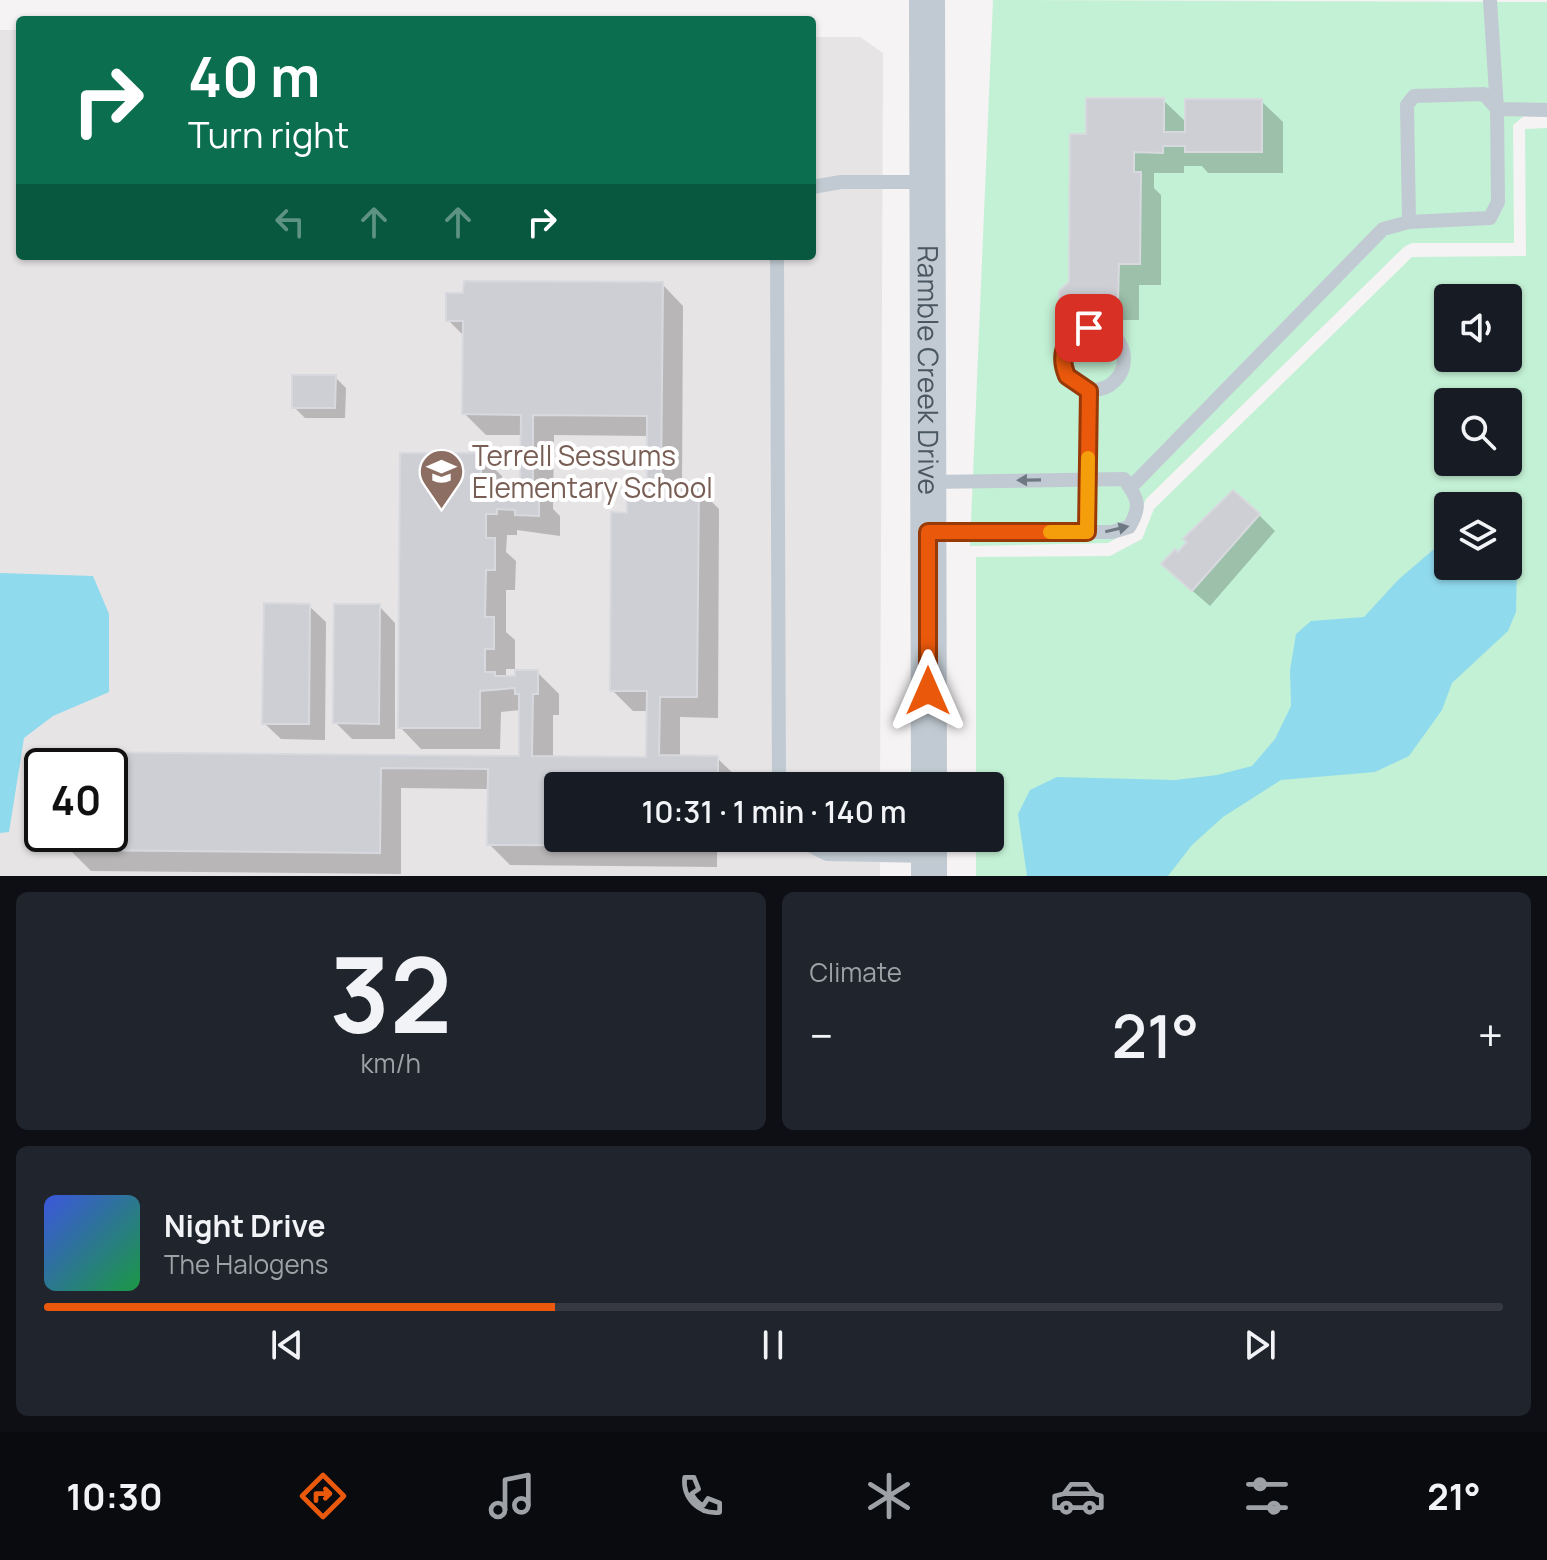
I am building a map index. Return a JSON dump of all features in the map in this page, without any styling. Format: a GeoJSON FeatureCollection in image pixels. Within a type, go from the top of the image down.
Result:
{"type":"FeatureCollection","features":[{"type":"Feature","properties":{"kind":"street","name":"Ramble Creek Drive"},"geometry":{"type":"LineString","coordinates":[[927,0],[929,772]]}},
{"type":"Feature","properties":{"kind":"lane"},"geometry":{"type":"LineString","coordinates":[[1130,488],[1383,229],[1409,222],[1490,218],[1498,202],[1497,109],[1490,0]]}},
{"type":"Feature","properties":{"kind":"lane"},"geometry":{"type":"LineString","coordinates":[[1409,222],[1407,105],[1414,96],[1484,94],[1497,109],[1547,110]]}},
{"type":"Feature","properties":{"kind":"lane"},"geometry":{"type":"LineString","coordinates":[[816,186],[841,182],[929,182]]}},
{"type":"Feature","properties":{"kind":"lane"},"geometry":{"type":"LineString","coordinates":[[777,260],[779,772]]}},
{"type":"Feature","properties":{"kind":"lane"},"geometry":{"type":"LineString","coordinates":[[1099,328],[1109,332],[1123,347],[1124,367],[1113,384],[1089,391],[1067,376],[1062,356],[1070,337],[1079,331],[1099,328]]}},
{"type":"Feature","properties":{"kind":"lane"},"geometry":{"type":"LineString","coordinates":[[1087,532],[1089,391]]}},
{"type":"Feature","properties":{"kind":"lane"},"geometry":{"type":"LineString","coordinates":[[928,532],[1087,532],[1129,527],[1139,511],[1137,497],[1124,479],[929,482]]}},
{"type":"Feature","properties":{"kind":"lane"},"geometry":{"type":"LineString","coordinates":[[823,852],[929,857]]}},
{"type":"Feature","properties":{"kind":"shaded area","name":"Terrell Sessums Elementary School"},"geometry":{"type":"Polygon","coordinates":[[[0,30],[16,30],[16,260],[816,260],[816,37],[860,37],[883,53],[880,772],[544,772],[544,852],[880,852],[880,876],[0,876],[0,30]]]}},
{"type":"Feature","properties":{"kind":"green space"},"geometry":{"type":"Polygon","coordinates":[[[993,0],[1547,2],[1547,115],[1525,115],[1513,125],[1514,243],[1412,243],[1404,247],[1146,499],[1133,529],[1108,543],[970,546],[993,0]]]}},
{"type":"Feature","properties":{"kind":"green space"},"geometry":{"type":"Polygon","coordinates":[[[1547,128],[1547,876],[976,876],[976,852],[1004,852],[1004,772],[976,772],[976,557],[1110,556],[1142,539],[1154,509],[1412,257],[1526,256],[1525,129],[1547,128]]]}},
{"type":"Feature","properties":{"kind":"water"},"geometry":{"type":"Polygon","coordinates":[[[1434,549],[1434,580],[1517,580],[1516,612],[1508,631],[1452,683],[1442,710],[1409,756],[1375,772],[1281,780],[1223,817],[1192,845],[1168,876],[1027,876],[1018,814],[1030,790],[1057,777],[1175,780],[1217,775],[1252,766],[1275,739],[1291,706],[1290,670],[1296,634],[1311,621],[1364,617],[1398,580],[1434,549]]]}},
{"type":"Feature","properties":{"kind":"water"},"geometry":{"type":"Polygon","coordinates":[[[0,573],[93,576],[109,614],[109,692],[53,716],[24,738],[9,832],[0,833],[0,573]]]}},
{"type":"Feature","properties":{"kind":"building"},"geometry":{"type":"Polygon","coordinates":[[[1086,98],[1164,98],[1164,132],[1185,132],[1185,99],[1262,99],[1262,152],[1185,152],[1185,146],[1163,146],[1163,153],[1134,152],[1134,172],[1141,172],[1140,264],[1119,264],[1118,300],[1089,300],[1078,310],[1066,310],[1059,303],[1059,291],[1069,282],[1070,134],[1086,134],[1086,98]]]}},
{"type":"Feature","properties":{"kind":"building"},"geometry":{"type":"Polygon","coordinates":[[[464,281],[663,282],[661,485],[699,486],[697,697],[660,697],[659,755],[718,756],[718,772],[544,772],[544,845],[487,845],[488,769],[381,768],[380,853],[128,851],[128,753],[519,756],[519,694],[515,694],[515,688],[480,691],[480,728],[398,728],[400,453],[481,453],[481,491],[497,493],[497,498],[515,498],[515,492],[520,492],[521,415],[462,414],[463,321],[446,321],[446,293],[463,293],[464,281]],[[533,415],[533,492],[539,492],[539,516],[515,515],[515,510],[497,509],[497,514],[486,514],[486,538],[495,538],[495,570],[486,570],[485,617],[494,617],[494,649],[485,649],[485,672],[495,672],[495,676],[515,676],[515,670],[538,670],[538,694],[533,694],[532,756],[646,757],[647,691],[610,691],[611,512],[627,513],[627,491],[647,491],[647,416],[533,415]]]}},
{"type":"Feature","properties":{"kind":"building"},"geometry":{"type":"Polygon","coordinates":[[[292,375],[336,375],[335,408],[292,408],[292,375]]]}},
{"type":"Feature","properties":{"kind":"building"},"geometry":{"type":"Polygon","coordinates":[[[1233,490],[1260,514],[1192,591],[1161,564],[1175,549],[1178,552],[1187,542],[1183,539],[1233,490]]]}},
{"type":"Feature","properties":{"kind":"building"},"geometry":{"type":"Polygon","coordinates":[[[264,603],[310,604],[309,724],[262,724],[264,603]]]}},
{"type":"Feature","properties":{"kind":"building"},"geometry":{"type":"Polygon","coordinates":[[[334,604],[380,604],[379,724],[333,723],[334,604]]]}},
{"type":"Feature","properties":{"kind":"slow traffic"},"geometry":{"type":"LineString","coordinates":[[1050,532],[1087,532],[1088,458]]}},
{"type":"Feature","properties":{"kind":"place","name":"Terrell Sessums Elementary School"},"geometry":{"type":"Point","coordinates":[441,511]}},
{"type":"Feature","properties":{"kind":"route"},"geometry":{"type":"LineString","coordinates":[[928,691],[928,532],[1087,532],[1089,391],[1074,384],[1067,376],[1062,356],[1070,337],[1089,328]]}}]}
